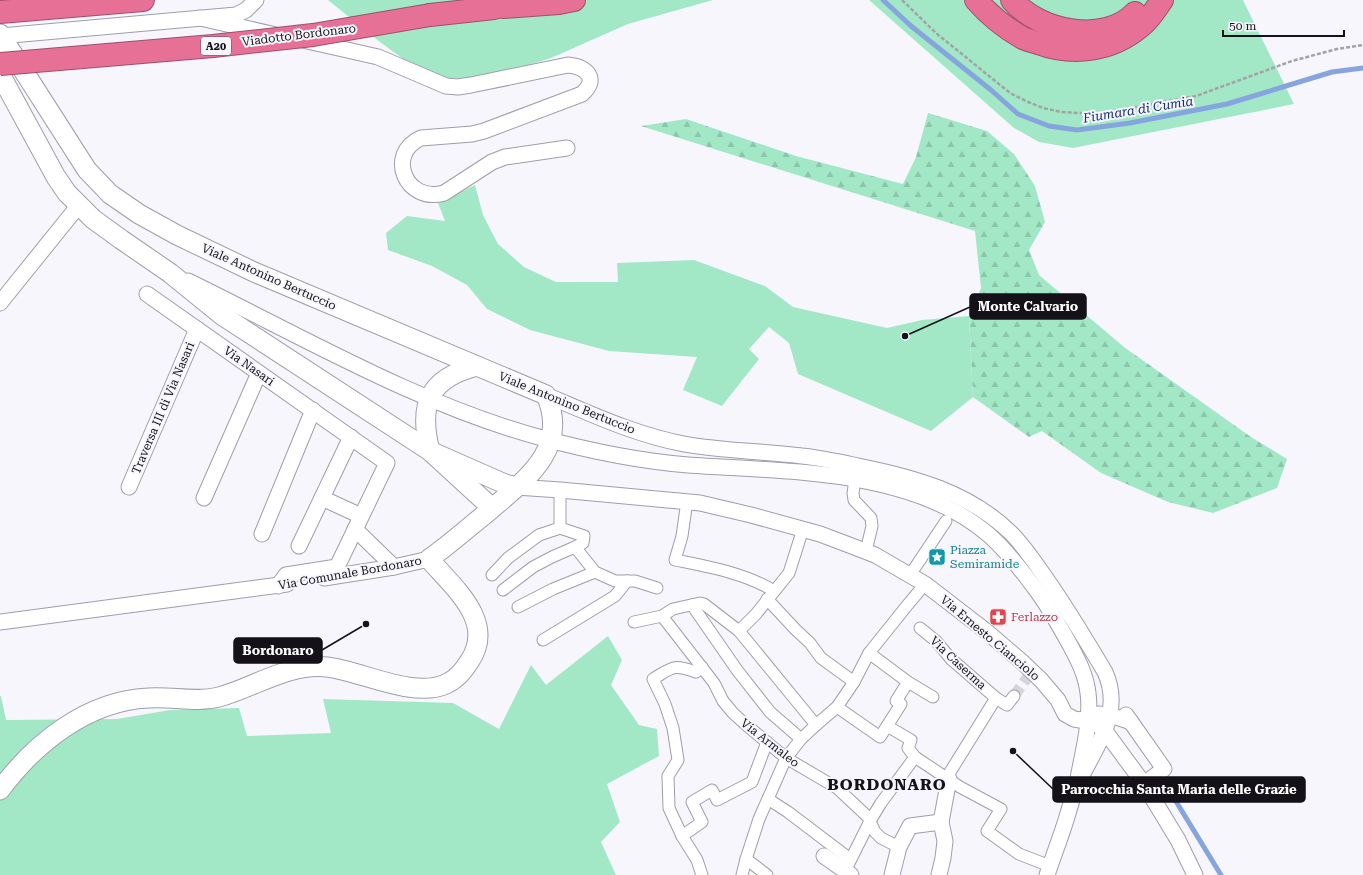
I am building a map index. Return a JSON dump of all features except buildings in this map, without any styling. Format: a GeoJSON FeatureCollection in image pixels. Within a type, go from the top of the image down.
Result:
{"type":"FeatureCollection","features":[{"type":"Feature","properties":{"kind":"highway"},"geometry":{"type":"LineString","coordinates":[[0,12],[143,0]]}},
{"type":"Feature","properties":{"kind":"highway","name":"A20"},"geometry":{"type":"LineString","coordinates":[[494,8],[517,0]]}},
{"type":"Feature","properties":{"kind":"highway"},"geometry":{"type":"LineString","coordinates":[[494,8],[559,3],[574,0]]}},
{"type":"Feature","properties":{"kind":"highway"},"geometry":{"type":"LineString","coordinates":[[976,0],[999,23],[1022,38],[1045,46],[1090,50],[1108,46],[1122,39],[1141,26],[1152,15],[1162,0]]}},
{"type":"Feature","properties":{"kind":"highway"},"geometry":{"type":"LineString","coordinates":[[1012,0],[1018,7],[1036,20],[1052,26],[1085,31],[1101,31],[1113,27],[1131,17],[1147,0]]}},
{"type":"Feature","properties":{"kind":"highway","name":"Viadotto Bordonaro"},"geometry":{"type":"LineString","coordinates":[[0,64],[213,46],[313,35],[430,15],[494,8]]}},
{"type":"Feature","properties":{"kind":"street"},"geometry":{"type":"LineString","coordinates":[[0,35],[236,15],[246,10],[256,0]]}},
{"type":"Feature","properties":{"kind":"street"},"geometry":{"type":"LineString","coordinates":[[200,18],[378,57],[446,86],[458,87],[471,85],[568,65],[582,69],[588,73],[590,84],[587,90],[582,94],[484,131],[465,135],[421,138],[414,141],[405,154],[402,162],[402,171],[412,187],[419,192],[436,195],[444,193],[492,162],[505,157],[567,148]]}},
{"type":"Feature","properties":{"kind":"street","name":"Viale Antonino Bertuccio"},"geometry":{"type":"LineString","coordinates":[[0,35],[87,170],[110,194],[155,224],[254,272],[546,395],[647,435],[670,441],[709,447],[803,456],[882,471],[918,480],[952,493],[966,500],[998,522],[1020,543],[1056,593],[1105,672],[1112,692],[1110,715],[1105,731],[1076,789]]}},
{"type":"Feature","properties":{"kind":"street"},"geometry":{"type":"LineString","coordinates":[[0,74],[56,177],[67,193],[78,205],[107,230],[170,273],[223,316],[430,451],[505,484],[516,487],[687,501],[719,506],[820,534],[866,551],[892,564],[925,584],[869,653],[854,682],[837,707],[816,724],[801,739],[786,758],[759,819],[742,875]]}},
{"type":"Feature","properties":{"kind":"street"},"geometry":{"type":"LineString","coordinates":[[0,303],[35,261],[78,205]]}},
{"type":"Feature","properties":{"kind":"street"},"geometry":{"type":"LineString","coordinates":[[170,273],[379,376],[492,423],[550,440],[610,454],[665,462],[799,472],[855,480],[913,494],[958,513],[988,535],[1008,553],[1046,602],[1080,665],[1088,690],[1088,716],[1076,789],[1048,871],[1019,854],[987,831],[1001,810],[960,787],[915,757],[908,748],[911,740],[887,726]]}},
{"type":"Feature","properties":{"kind":"street","name":"Via Nasari"},"geometry":{"type":"LineString","coordinates":[[147,294],[387,463],[338,567],[286,575],[278,586]]}},
{"type":"Feature","properties":{"kind":"street","name":"Traversa III di Via Nasari"},"geometry":{"type":"LineString","coordinates":[[129,487],[197,330]]}},
{"type":"Feature","properties":{"kind":"street"},"geometry":{"type":"LineString","coordinates":[[477,366],[461,370],[450,376],[440,383],[434,390],[427,410],[427,438],[430,451],[492,508]]}},
{"type":"Feature","properties":{"kind":"street"},"geometry":{"type":"LineString","coordinates":[[204,498],[259,373]]}},
{"type":"Feature","properties":{"kind":"street","name":"Via Comunale Bordonaro"},"geometry":{"type":"LineString","coordinates":[[0,622],[278,586],[394,567],[428,559],[444,548],[492,508],[533,471],[541,461],[550,440],[553,420],[552,408],[546,395]]}},
{"type":"Feature","properties":{"kind":"street"},"geometry":{"type":"LineString","coordinates":[[262,534],[313,410]]}},
{"type":"Feature","properties":{"kind":"street"},"geometry":{"type":"LineString","coordinates":[[299,546],[351,437]]}},
{"type":"Feature","properties":{"kind":"street"},"geometry":{"type":"LineString","coordinates":[[855,480],[853,494],[854,500],[871,518],[872,526],[866,551]]}},
{"type":"Feature","properties":{"kind":"street"},"geometry":{"type":"LineString","coordinates":[[560,490],[560,528]]}},
{"type":"Feature","properties":{"kind":"street"},"geometry":{"type":"LineString","coordinates":[[322,498],[358,522],[394,567]]}},
{"type":"Feature","properties":{"kind":"street"},"geometry":{"type":"LineString","coordinates":[[687,501],[682,536],[675,560],[748,578],[763,585],[796,630],[810,643],[821,658],[854,682]]}},
{"type":"Feature","properties":{"kind":"street"},"geometry":{"type":"LineString","coordinates":[[910,575],[946,521]]}},
{"type":"Feature","properties":{"kind":"street"},"geometry":{"type":"LineString","coordinates":[[492,575],[508,558],[539,535],[560,528],[584,536],[583,543],[533,567],[503,590]]}},
{"type":"Feature","properties":{"kind":"street"},"geometry":{"type":"LineString","coordinates":[[738,631],[756,614],[789,573],[803,529]]}},
{"type":"Feature","properties":{"kind":"street"},"geometry":{"type":"LineString","coordinates":[[575,547],[595,572],[615,581],[635,582],[658,588]]}},
{"type":"Feature","properties":{"kind":"street"},"geometry":{"type":"LineString","coordinates":[[0,790],[18,768],[58,731],[90,712],[132,700],[159,697],[197,700],[208,699],[230,693],[280,674],[317,666],[341,670],[407,687],[421,688],[444,685],[454,680],[462,672],[477,649],[478,629],[470,606],[428,559]]}},
{"type":"Feature","properties":{"kind":"street"},"geometry":{"type":"LineString","coordinates":[[518,607],[553,589],[595,572]]}},
{"type":"Feature","properties":{"kind":"street"},"geometry":{"type":"LineString","coordinates":[[543,640],[615,596],[627,581]]}},
{"type":"Feature","properties":{"kind":"street","name":"Via Ernesto Cianciolo"},"geometry":{"type":"LineString","coordinates":[[925,584],[986,631],[1058,700],[1065,714],[1074,719],[1080,720],[1088,716],[1098,714],[1110,715]]}},
{"type":"Feature","properties":{"kind":"street"},"geometry":{"type":"LineString","coordinates":[[634,622],[662,616],[673,609],[704,604],[738,631],[816,724]]}},
{"type":"Feature","properties":{"kind":"street"},"geometry":{"type":"LineString","coordinates":[[692,605],[737,670],[770,712],[801,739]]}},
{"type":"Feature","properties":{"kind":"street","name":"Via Armaleo"},"geometry":{"type":"LineString","coordinates":[[662,616],[714,683],[723,701],[744,724],[786,758],[837,788],[870,820],[875,832],[881,838],[899,847]]}},
{"type":"Feature","properties":{"kind":"street","name":"Via Caserma"},"geometry":{"type":"LineString","coordinates":[[920,628],[936,641],[951,659],[996,698]]}},
{"type":"Feature","properties":{"kind":"street"},"geometry":{"type":"LineString","coordinates":[[869,653],[908,682],[933,697]]}},
{"type":"Feature","properties":{"kind":"street"},"geometry":{"type":"LineString","coordinates":[[702,667],[696,672],[684,668],[672,667],[653,679],[665,704],[673,728],[678,760],[668,776],[669,808],[682,836],[697,860],[702,875]]}},
{"type":"Feature","properties":{"kind":"street"},"geometry":{"type":"LineString","coordinates":[[837,707],[880,738],[901,704],[896,700],[908,682]]}},
{"type":"Feature","properties":{"kind":"street"},"geometry":{"type":"LineString","coordinates":[[1112,692],[1164,769],[1144,784]]}},
{"type":"Feature","properties":{"kind":"street"},"geometry":{"type":"LineString","coordinates":[[938,875],[943,858],[945,841],[942,822],[948,778],[996,698],[1008,705],[1014,696]]}},
{"type":"Feature","properties":{"kind":"street"},"geometry":{"type":"LineString","coordinates":[[1110,715],[1131,722]]}},
{"type":"Feature","properties":{"kind":"street"},"geometry":{"type":"LineString","coordinates":[[1088,716],[1105,731],[1144,784],[1178,840],[1195,875]]}},
{"type":"Feature","properties":{"kind":"street"},"geometry":{"type":"LineString","coordinates":[[682,836],[702,822],[692,802],[712,790],[717,800],[752,782],[767,742]]}},
{"type":"Feature","properties":{"kind":"street"},"geometry":{"type":"LineString","coordinates":[[849,868],[870,820],[915,757]]}},
{"type":"Feature","properties":{"kind":"street"},"geometry":{"type":"LineString","coordinates":[[768,799],[788,812],[849,868]]}},
{"type":"Feature","properties":{"kind":"street"},"geometry":{"type":"LineString","coordinates":[[892,875],[899,847],[910,826],[942,822]]}},
{"type":"Feature","properties":{"kind":"street"},"geometry":{"type":"LineString","coordinates":[[824,856],[849,868]]}},
{"type":"Feature","properties":{"kind":"street"},"geometry":{"type":"LineString","coordinates":[[746,859],[767,875]]}},
{"type":"Feature","properties":{"kind":"path"},"geometry":{"type":"LineString","coordinates":[[902,0],[936,33],[1010,92],[1043,108],[1061,112],[1097,114],[1196,96],[1292,61],[1363,44]]}},
{"type":"Feature","properties":{"kind":"green space"},"geometry":{"type":"Polygon","coordinates":[[[328,0],[713,0],[628,24],[551,58],[491,77],[444,79],[406,61],[328,0]]]}},
{"type":"Feature","properties":{"kind":"green space"},"geometry":{"type":"Polygon","coordinates":[[[869,0],[1243,0],[1294,104],[1073,148],[1039,142],[1014,128],[869,0]]]}},
{"type":"Feature","properties":{"kind":"green space"},"geometry":{"type":"Polygon","coordinates":[[[928,113],[987,131],[1014,154],[1035,186],[1045,222],[1029,250],[1039,275],[1124,347],[1251,437],[1287,459],[1277,488],[1213,513],[1168,502],[1101,473],[1042,431],[1029,437],[973,397],[969,316],[981,288],[975,231],[641,126],[686,119],[796,156],[903,184],[916,157],[928,113]]]}},
{"type":"Feature","properties":{"kind":"green space"},"geometry":{"type":"Polygon","coordinates":[[[475,185],[483,215],[498,244],[524,267],[556,282],[618,282],[617,263],[694,260],[765,286],[793,307],[887,328],[922,320],[969,316],[973,397],[931,431],[798,374],[789,343],[769,327],[749,349],[759,359],[722,406],[683,390],[697,357],[609,351],[530,330],[487,309],[467,285],[432,266],[388,250],[386,233],[407,216],[445,221],[438,203],[475,185]]]}},
{"type":"Feature","properties":{"kind":"green space"},"geometry":{"type":"Polygon","coordinates":[[[608,636],[622,660],[611,685],[639,725],[657,729],[659,756],[607,784],[620,822],[601,842],[616,875],[0,875],[0,696],[6,720],[117,719],[170,710],[239,708],[247,736],[331,733],[323,699],[453,703],[499,729],[531,665],[546,685],[608,636]]]}},
{"type":"Feature","properties":{"kind":"waterway","name":"Fiumara di Cumia"},"geometry":{"type":"LineString","coordinates":[[883,0],[911,26],[991,90],[1018,114],[1049,126],[1077,130],[1130,123],[1227,104],[1332,72],[1363,68]]}},
{"type":"Feature","properties":{"kind":"waterway"},"geometry":{"type":"LineString","coordinates":[[1166,785],[1221,875]]}},
{"type":"Feature","properties":{"kind":"tunnel"},"geometry":{"type":"LineString","coordinates":[[1014,696],[1029,675]]}},
{"type":"Feature","properties":{"kind":"place","name":"Monte Calvario"},"geometry":{"type":"Point","coordinates":[905,336]}},
{"type":"Feature","properties":{"kind":"place","name":"Piazza Semiramide"},"geometry":{"type":"Point","coordinates":[937,557]}},
{"type":"Feature","properties":{"kind":"place","name":"Ferlazzo"},"geometry":{"type":"Point","coordinates":[998,617]}},
{"type":"Feature","properties":{"kind":"place","name":"Bordonaro"},"geometry":{"type":"Point","coordinates":[366,624]}},
{"type":"Feature","properties":{"kind":"place","name":"Parrocchia Santa Maria delle Grazie"},"geometry":{"type":"Point","coordinates":[1013,751]}},
{"type":"Feature","properties":{"kind":"district","name":"BORDONARO"},"geometry":{"type":"Point","coordinates":[887,784]}}]}
